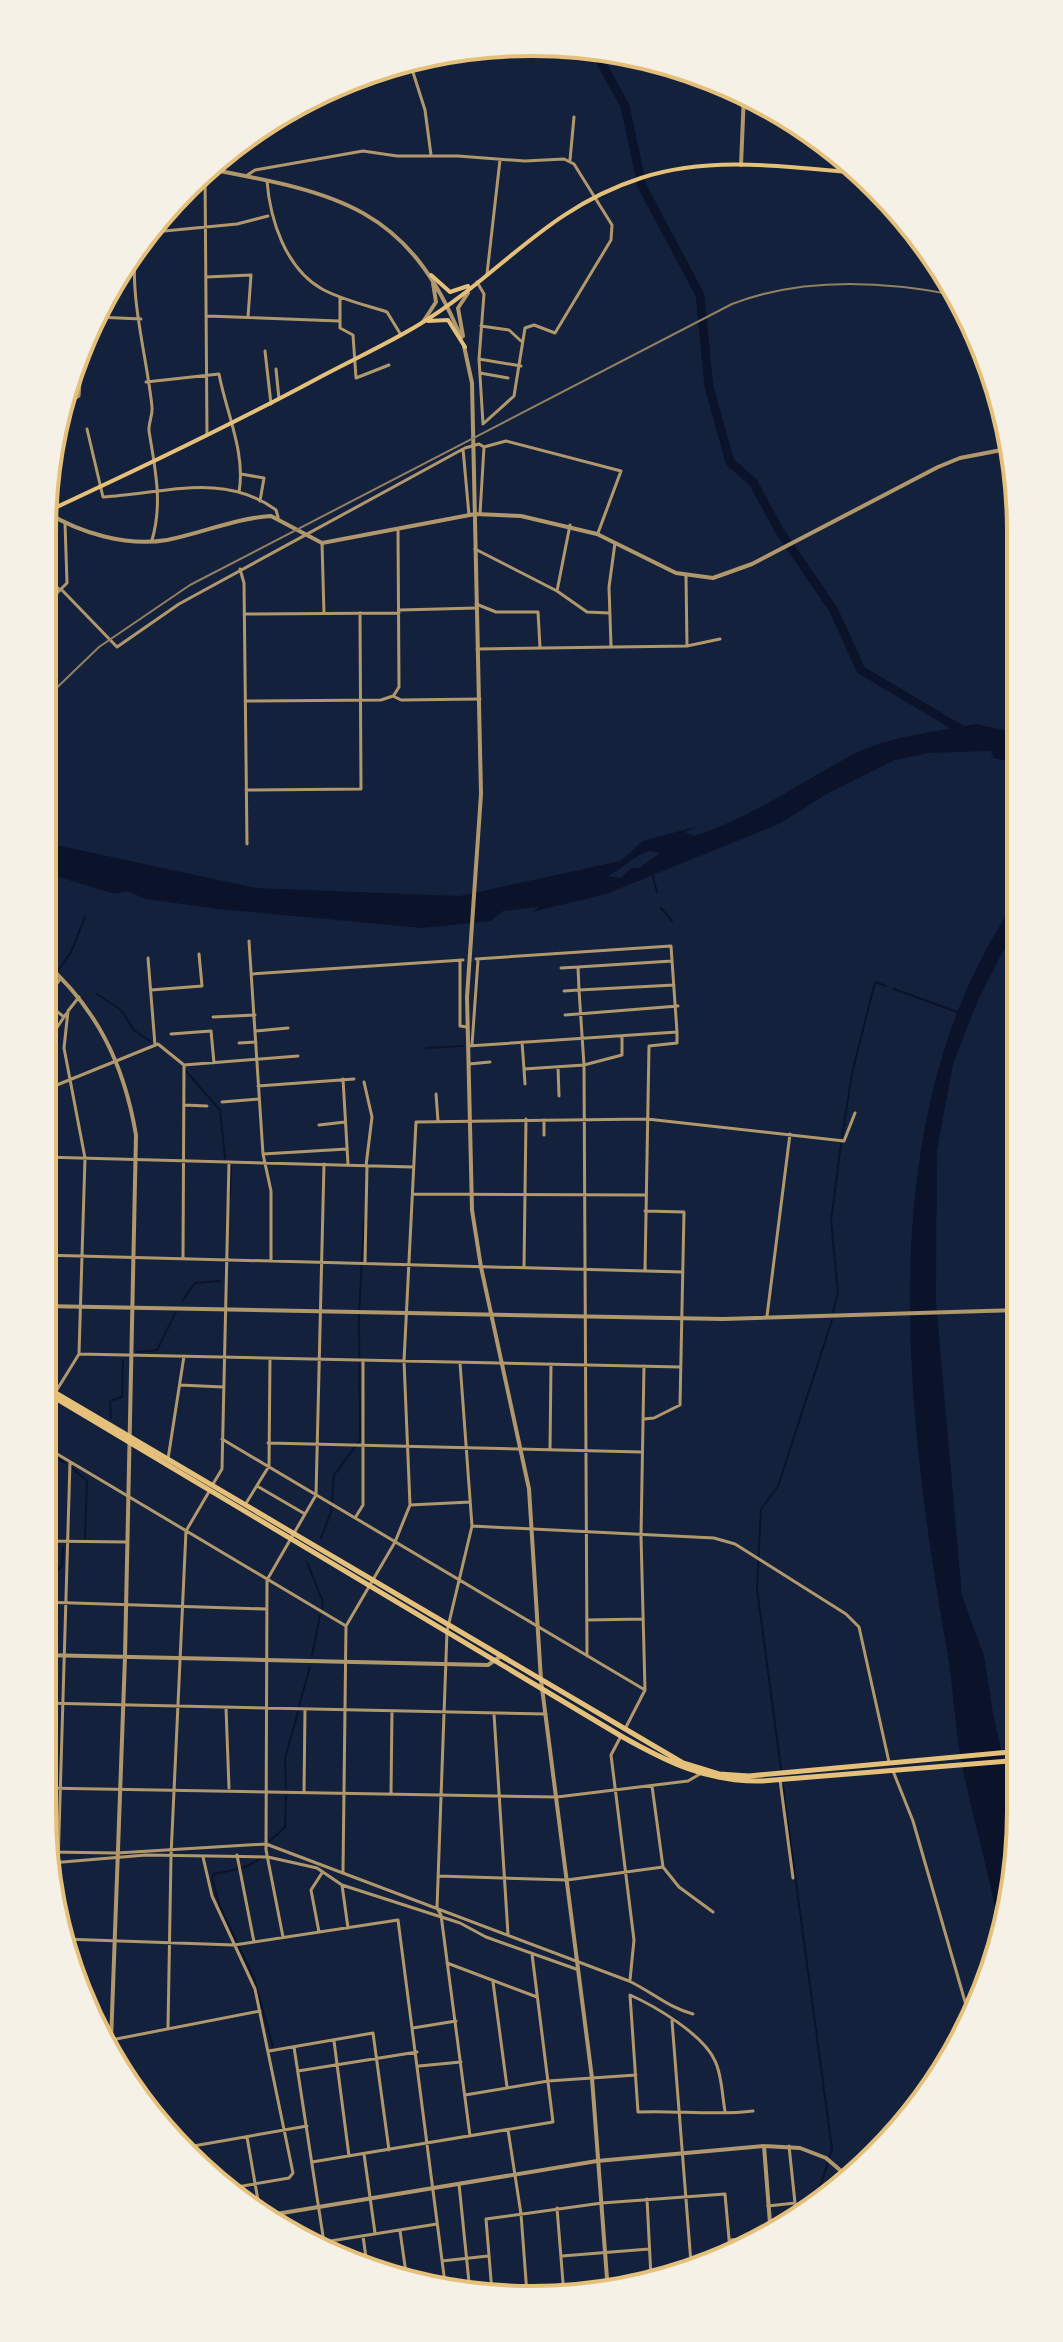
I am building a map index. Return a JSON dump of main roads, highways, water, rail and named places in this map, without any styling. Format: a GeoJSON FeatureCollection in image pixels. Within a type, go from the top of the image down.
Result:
{"type":"FeatureCollection","features":[{"type":"Feature","properties":{"kind":"highway"},"geometry":{"type":"LineString","coordinates":[[56,1395],[168,1460],[210,1489]]}},
{"type":"Feature","properties":{"kind":"highway"},"geometry":{"type":"LineString","coordinates":[[56,1395],[129,1445],[541,1680],[671,1763],[700,1774],[733,1780],[780,1780],[1007,1761]]}},
{"type":"Feature","properties":{"kind":"highway"},"geometry":{"type":"LineString","coordinates":[[500,1659],[543,1688],[622,1733],[683,1763],[735,1776],[1007,1752]]}},
{"type":"Feature","properties":{"kind":"main road"},"geometry":{"type":"LineString","coordinates":[[57,507],[271,404],[421,324],[553,220],[595,195],[644,177],[684,170],[741,165],[842,172]]}},
{"type":"Feature","properties":{"kind":"main road"},"geometry":{"type":"LineString","coordinates":[[431,275],[450,292],[477,282]]}},
{"type":"Feature","properties":{"kind":"main road"},"geometry":{"type":"LineString","coordinates":[[421,324],[439,318],[448,320],[465,347]]}},
{"type":"Feature","properties":{"kind":"water"},"geometry":{"type":"Polygon","coordinates":[[[976,724],[1007,731],[1007,761],[990,757],[994,756],[990,751],[930,753],[895,760],[825,795],[781,823],[606,894],[532,912],[539,907],[503,911],[491,921],[422,928],[218,909],[146,899],[127,891],[115,894],[56,876],[56,845],[256,888],[460,896],[620,861],[643,841],[698,826],[685,832],[694,836],[755,810],[852,755],[897,739],[976,724]],[[643,853],[608,876],[621,878],[631,868],[639,868],[660,853],[643,853]]]}},
{"type":"Feature","properties":{"kind":"water"},"geometry":{"type":"Polygon","coordinates":[[[1007,917],[1007,946],[978,1000],[953,1064],[937,1150],[936,1302],[962,1596],[984,1656],[1007,1777],[1006,1842],[996,1913],[958,1741],[919,1462],[911,1363],[910,1264],[919,1166],[938,1072],[970,982],[1007,917]]]}},
{"type":"Feature","properties":{"kind":"waterway"},"geometry":{"type":"LineString","coordinates":[[600,61],[625,106],[642,186],[700,295],[709,387],[730,462],[753,482],[779,530],[833,609],[861,670],[967,733]]}},
{"type":"Feature","properties":{"kind":"waterway"},"geometry":{"type":"LineString","coordinates":[[652,873],[657,892]]}},
{"type":"Feature","properties":{"kind":"waterway"},"geometry":{"type":"LineString","coordinates":[[661,908],[672,921]]}},
{"type":"Feature","properties":{"kind":"waterway"},"geometry":{"type":"LineString","coordinates":[[56,974],[71,952],[85,917]]}},
{"type":"Feature","properties":{"kind":"waterway"},"geometry":{"type":"LineString","coordinates":[[842,1137],[852,1073],[875,982],[886,986]]}},
{"type":"Feature","properties":{"kind":"waterway"},"geometry":{"type":"LineString","coordinates":[[894,989],[960,1013]]}},
{"type":"Feature","properties":{"kind":"waterway"},"geometry":{"type":"LineString","coordinates":[[97,994],[121,1010],[134,1030],[150,1041]]}},
{"type":"Feature","properties":{"kind":"waterway"},"geometry":{"type":"LineString","coordinates":[[426,1048],[463,1046]]}},
{"type":"Feature","properties":{"kind":"waterway"},"geometry":{"type":"LineString","coordinates":[[186,1071],[220,1110],[225,1158]]}},
{"type":"Feature","properties":{"kind":"waterway"},"geometry":{"type":"LineString","coordinates":[[833,1312],[838,1293],[831,1221],[841,1144]]}},
{"type":"Feature","properties":{"kind":"waterway"},"geometry":{"type":"LineString","coordinates":[[230,1196],[231,1166]]}},
{"type":"Feature","properties":{"kind":"waterway"},"geometry":{"type":"LineString","coordinates":[[321,1538],[331,1512],[334,1475],[360,1440],[359,1315],[364,1220]]}},
{"type":"Feature","properties":{"kind":"waterway"},"geometry":{"type":"LineString","coordinates":[[182,1301],[195,1283],[220,1281]]}},
{"type":"Feature","properties":{"kind":"waterway"},"geometry":{"type":"LineString","coordinates":[[137,1352],[157,1350],[176,1312]]}},
{"type":"Feature","properties":{"kind":"waterway"},"geometry":{"type":"LineString","coordinates":[[781,1769],[757,1589],[761,1509],[778,1486],[832,1320]]}},
{"type":"Feature","properties":{"kind":"waterway"},"geometry":{"type":"LineString","coordinates":[[111,1418],[110,1401],[122,1397],[123,1360]]}},
{"type":"Feature","properties":{"kind":"waterway"},"geometry":{"type":"LineString","coordinates":[[56,1457],[65,1463]]}},
{"type":"Feature","properties":{"kind":"waterway"},"geometry":{"type":"LineString","coordinates":[[72,1468],[87,1481],[85,1538]]}},
{"type":"Feature","properties":{"kind":"waterway"},"geometry":{"type":"LineString","coordinates":[[56,1571],[62,1566],[63,1548]]}},
{"type":"Feature","properties":{"kind":"waterway"},"geometry":{"type":"LineString","coordinates":[[307,1562],[323,1602],[322,1608]]}},
{"type":"Feature","properties":{"kind":"waterway"},"geometry":{"type":"LineString","coordinates":[[312,1656],[320,1615]]}},
{"type":"Feature","properties":{"kind":"waterway"},"geometry":{"type":"LineString","coordinates":[[299,1706],[310,1667]]}},
{"type":"Feature","properties":{"kind":"waterway"},"geometry":{"type":"LineString","coordinates":[[286,1789],[285,1758],[298,1712]]}},
{"type":"Feature","properties":{"kind":"waterway"},"geometry":{"type":"LineString","coordinates":[[783,1786],[832,2149],[820,2189]]}},
{"type":"Feature","properties":{"kind":"waterway"},"geometry":{"type":"LineString","coordinates":[[270,1841],[285,1827],[286,1796]]}},
{"type":"Feature","properties":{"kind":"waterway"},"geometry":{"type":"LineString","coordinates":[[260,1859],[243,1868],[214,1874],[212,1878],[220,1907],[254,1978],[273,2047]]}},
{"type":"Feature","properties":{"kind":"railway"},"geometry":{"type":"LineString","coordinates":[[56,688],[99,647],[190,585],[732,304],[786,289],[843,284],[942,293]]}}]}
